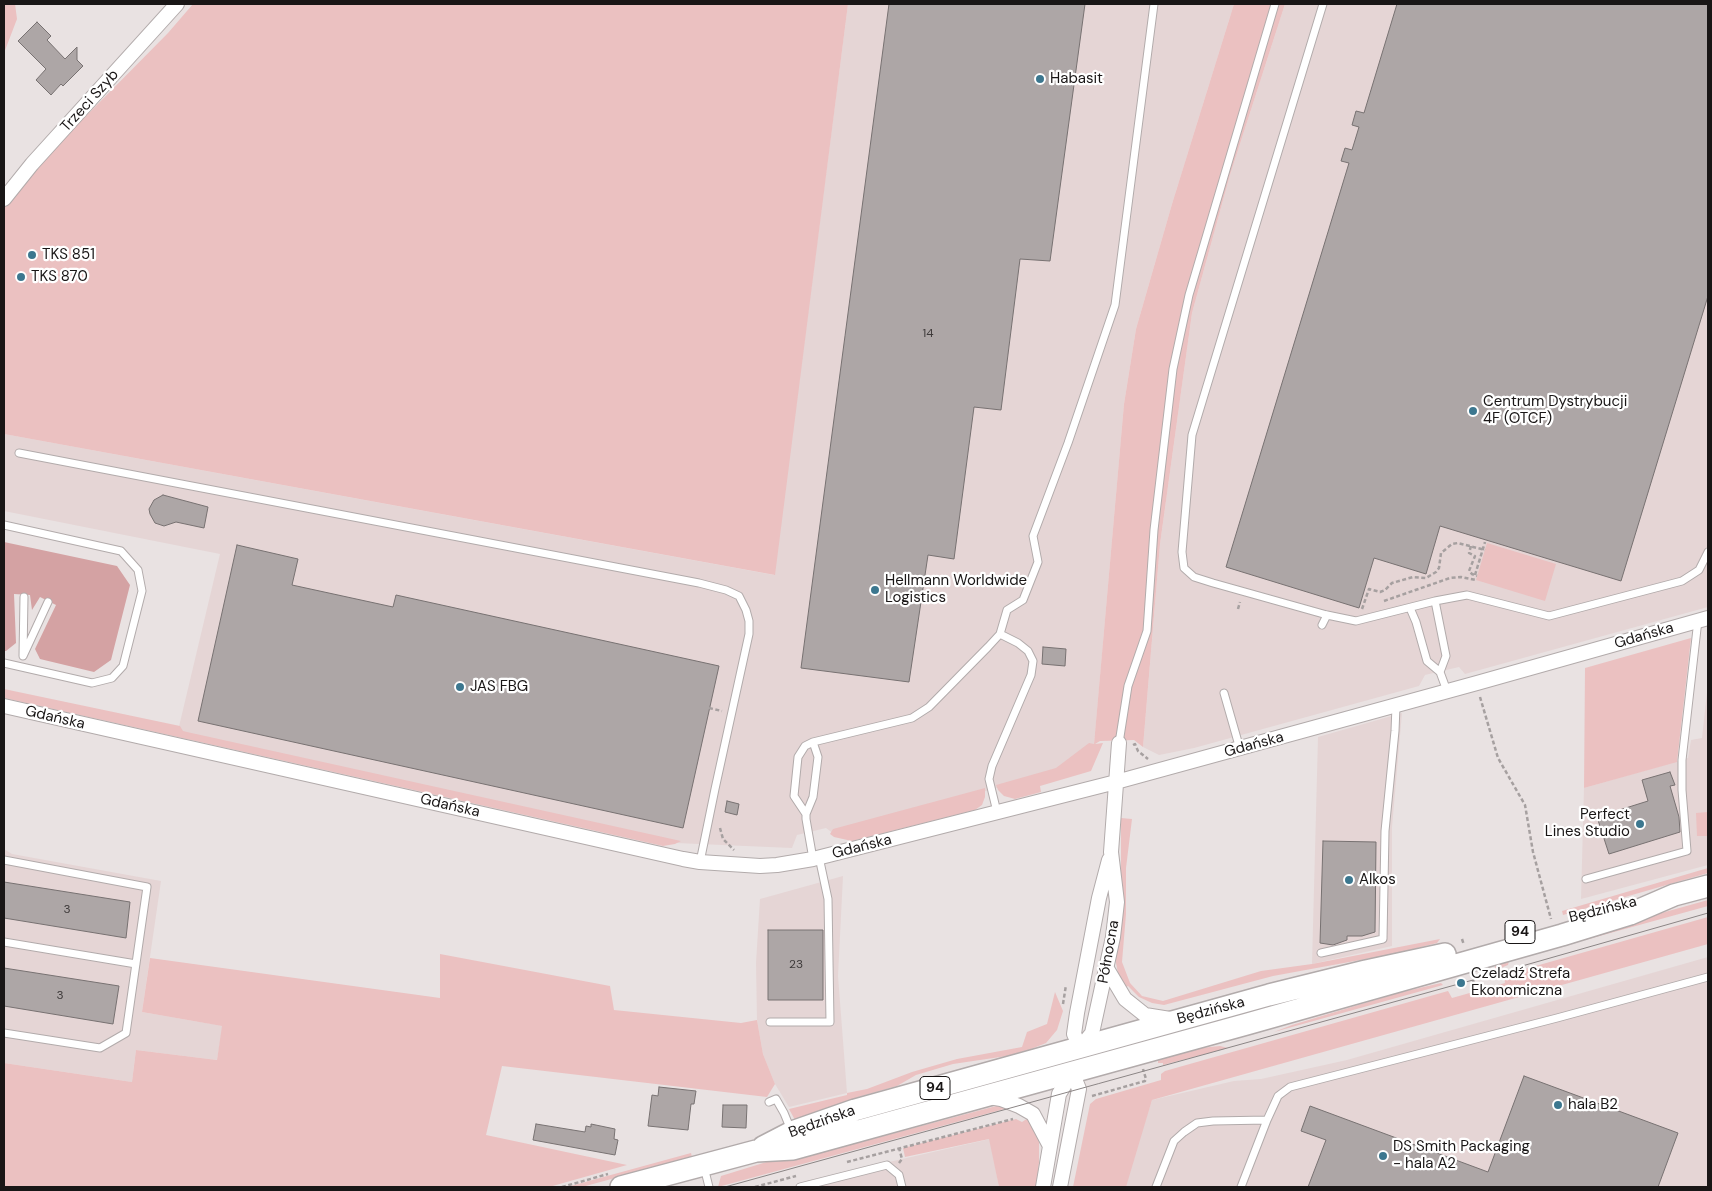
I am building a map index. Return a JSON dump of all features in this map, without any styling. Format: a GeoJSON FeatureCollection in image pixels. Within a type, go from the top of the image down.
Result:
{"type":"FeatureCollection","features":[{"type":"Feature","properties":{"kind":"main road","name":"Będzińska"},"geometry":{"type":"LineString","coordinates":[[756,1151],[792,1132],[855,1110],[1080,1047],[1269,995],[1366,971],[1431,958],[1625,902],[1674,895],[1708,886]]}},
{"type":"Feature","properties":{"kind":"main road","name":"Będzińska"},"geometry":{"type":"LineString","coordinates":[[621,1187],[756,1151],[793,1149],[982,1097],[1570,932],[1630,914],[1674,895]]}},
{"type":"Feature","properties":{"kind":"street","name":"Trzeci Szyb"},"geometry":{"type":"LineString","coordinates":[[4,199],[32,164],[177,4]]}},
{"type":"Feature","properties":{"kind":"street","name":"Gdańska"},"geometry":{"type":"LineString","coordinates":[[4,706],[700,862],[760,866],[816,858],[1116,782],[1477,684],[1703,619]]}},
{"type":"Feature","properties":{"kind":"street","name":"Północna"},"geometry":{"type":"LineString","coordinates":[[1080,1047],[1074,1034],[1099,898],[1111,852],[1119,745]]}},
{"type":"Feature","properties":{"kind":"street","name":"Północna"},"geometry":{"type":"LineString","coordinates":[[1043,1187],[1059,1094],[1072,1072],[1080,1047],[1092,1033],[1113,937],[1117,902],[1111,852]]}},
{"type":"Feature","properties":{"kind":"street"},"geometry":{"type":"LineString","coordinates":[[1106,967],[1125,999],[1145,1015],[1178,1020]]}},
{"type":"Feature","properties":{"kind":"street"},"geometry":{"type":"LineString","coordinates":[[1060,1187],[1079,1089],[1072,1072]]}},
{"type":"Feature","properties":{"kind":"street"},"geometry":{"type":"LineString","coordinates":[[982,1097],[1001,1099],[1033,1114],[1050,1146]]}},
{"type":"Feature","properties":{"kind":"lane"},"geometry":{"type":"LineString","coordinates":[[770,1022],[830,1022],[828,899],[806,814],[794,796],[798,757],[804,746],[813,742],[912,718],[929,707],[1000,634],[1007,610],[1023,600],[1038,562],[1033,536],[1068,444],[1115,305],[1154,4]]}},
{"type":"Feature","properties":{"kind":"lane"},"geometry":{"type":"LineString","coordinates":[[1119,745],[1128,686],[1146,631],[1154,530],[1173,369],[1194,276],[1275,4]]}},
{"type":"Feature","properties":{"kind":"lane"},"geometry":{"type":"LineString","coordinates":[[1323,4],[1192,435],[1182,552],[1184,568],[1194,577],[1327,615],[1356,621],[1467,595],[1549,616],[1682,581],[1700,570],[1708,552]]}},
{"type":"Feature","properties":{"kind":"lane"},"geometry":{"type":"LineString","coordinates":[[19,453],[699,583],[726,590],[739,596],[748,615],[749,634],[700,862]]}},
{"type":"Feature","properties":{"kind":"lane"},"geometry":{"type":"LineString","coordinates":[[4,525],[121,551],[138,570],[142,591],[123,666],[112,678],[92,683],[4,663]]}},
{"type":"Feature","properties":{"kind":"lane"},"geometry":{"type":"LineString","coordinates":[[21,666],[23,656],[24,597]]}},
{"type":"Feature","properties":{"kind":"lane"},"geometry":{"type":"LineString","coordinates":[[1435,601],[1446,656],[1440,672]]}},
{"type":"Feature","properties":{"kind":"lane"},"geometry":{"type":"LineString","coordinates":[[23,656],[48,602]]}},
{"type":"Feature","properties":{"kind":"lane"},"geometry":{"type":"LineString","coordinates":[[1410,608],[1427,661],[1440,672],[1448,691]]}},
{"type":"Feature","properties":{"kind":"lane"},"geometry":{"type":"LineString","coordinates":[[1322,626],[1327,615]]}},
{"type":"Feature","properties":{"kind":"lane"},"geometry":{"type":"LineString","coordinates":[[1586,879],[1687,851],[1682,790],[1682,760],[1703,619]]}},
{"type":"Feature","properties":{"kind":"lane"},"geometry":{"type":"LineString","coordinates":[[997,812],[989,779],[992,766],[1031,675],[1033,661],[1028,650],[1000,634]]}},
{"type":"Feature","properties":{"kind":"lane"},"geometry":{"type":"LineString","coordinates":[[1224,693],[1240,749]]}},
{"type":"Feature","properties":{"kind":"lane"},"geometry":{"type":"LineString","coordinates":[[1321,953],[1383,939],[1384,831],[1396,706]]}},
{"type":"Feature","properties":{"kind":"lane"},"geometry":{"type":"LineString","coordinates":[[806,814],[813,797],[818,757],[813,742]]}},
{"type":"Feature","properties":{"kind":"lane"},"geometry":{"type":"LineString","coordinates":[[4,860],[147,887],[126,1033],[100,1048],[4,1033]]}},
{"type":"Feature","properties":{"kind":"lane"},"geometry":{"type":"LineString","coordinates":[[4,942],[136,964]]}},
{"type":"Feature","properties":{"kind":"lane"},"geometry":{"type":"LineString","coordinates":[[1241,1187],[1278,1096],[1290,1087],[1557,1018],[1708,976]]}},
{"type":"Feature","properties":{"kind":"lane"},"geometry":{"type":"LineString","coordinates":[[769,1102],[776,1099],[792,1132]]}},
{"type":"Feature","properties":{"kind":"lane"},"geometry":{"type":"LineString","coordinates":[[1156,1187],[1174,1141],[1197,1123],[1267,1120]]}},
{"type":"Feature","properties":{"kind":"lane"},"geometry":{"type":"LineString","coordinates":[[703,1164],[709,1187]]}},
{"type":"Feature","properties":{"kind":"lane"},"geometry":{"type":"LineString","coordinates":[[800,1187],[829,1184],[887,1165],[899,1175],[902,1187]]}},
{"type":"Feature","properties":{"kind":"path"},"geometry":{"type":"LineString","coordinates":[[1471,546],[1469,552],[1475,556],[1469,571],[1476,575],[1485,542]]}},
{"type":"Feature","properties":{"kind":"path"},"geometry":{"type":"LineString","coordinates":[[1355,611],[1363,610],[1369,589],[1380,592],[1392,583],[1414,577],[1426,578],[1439,568],[1441,553],[1446,548],[1458,543],[1484,549]]}},
{"type":"Feature","properties":{"kind":"path"},"geometry":{"type":"LineString","coordinates":[[1380,603],[1434,582],[1450,578],[1462,577],[1476,580]]}},
{"type":"Feature","properties":{"kind":"path"},"geometry":{"type":"LineString","coordinates":[[1238,609],[1244,592]]}},
{"type":"Feature","properties":{"kind":"path"},"geometry":{"type":"LineString","coordinates":[[1477,684],[1498,758],[1525,805],[1533,852],[1552,923]]}},
{"type":"Feature","properties":{"kind":"path"},"geometry":{"type":"LineString","coordinates":[[1119,745],[1135,744]]}},
{"type":"Feature","properties":{"kind":"path"},"geometry":{"type":"LineString","coordinates":[[842,1164],[1033,1114]]}},
{"type":"Feature","properties":{"kind":"path"},"geometry":{"type":"LineString","coordinates":[[755,1187],[803,1174]]}},
{"type":"Feature","properties":{"kind":"shaded area"},"geometry":{"type":"Polygon","coordinates":[[[4,4],[15,4],[17,19],[4,53],[4,4]]]}},
{"type":"Feature","properties":{"kind":"shaded area"},"geometry":{"type":"Polygon","coordinates":[[[193,4],[848,4],[775,575],[4,434],[4,203],[81,121],[168,33],[193,4]]]}},
{"type":"Feature","properties":{"kind":"shaded area"},"geometry":{"type":"Polygon","coordinates":[[[848,4],[1234,4],[1172,204],[1136,329],[1124,404],[1094,745],[1060,770],[834,834],[826,828],[797,835],[792,848],[676,843],[177,735],[220,554],[4,511],[4,434],[774,575],[848,4]]]}},
{"type":"Feature","properties":{"kind":"shaded area"},"geometry":{"type":"Polygon","coordinates":[[[1234,4],[1285,4],[1230,175],[1192,313],[1160,544],[1143,747],[1134,740],[1100,741],[1095,744],[1103,743],[1091,771],[1040,786],[1041,792],[1015,799],[1004,796],[996,785],[1056,768],[1089,743],[1094,744],[1124,404],[1136,329],[1172,204],[1234,4]]]}},
{"type":"Feature","properties":{"kind":"shaded area","name":"Centrum Dystrybucji 4F (OTCF)"},"geometry":{"type":"Polygon","coordinates":[[[1285,4],[1708,4],[1708,607],[1465,674],[1459,667],[1425,675],[1419,686],[1194,748],[1159,755],[1143,747],[1160,544],[1192,313],[1230,175],[1285,4]]]}},
{"type":"Feature","properties":{"kind":"shaded area"},"geometry":{"type":"Polygon","coordinates":[[[4,542],[117,566],[130,585],[111,660],[94,672],[40,659],[35,649],[56,605],[40,597],[32,610],[30,595],[14,594],[16,643],[4,651],[4,542]]]}},
{"type":"Feature","properties":{"kind":"shaded area"},"geometry":{"type":"Polygon","coordinates":[[[1487,543],[1556,564],[1545,601],[1476,580],[1487,543]]]}},
{"type":"Feature","properties":{"kind":"shaded area"},"geometry":{"type":"Polygon","coordinates":[[[1691,638],[1677,762],[1584,788],[1585,668],[1691,638]]]}},
{"type":"Feature","properties":{"kind":"shaded area","name":"Perfect Lines Studio"},"geometry":{"type":"Polygon","coordinates":[[[1708,683],[1708,865],[1581,899],[1584,788],[1688,758],[1691,740],[1702,738],[1708,683]]]}},
{"type":"Feature","properties":{"kind":"shaded area"},"geometry":{"type":"Polygon","coordinates":[[[4,689],[180,726],[183,731],[187,732],[681,841],[663,846],[4,698],[4,689]]]}},
{"type":"Feature","properties":{"kind":"shaded area","name":"Alkos"},"geometry":{"type":"Polygon","coordinates":[[[1402,713],[1392,827],[1392,946],[1312,964],[1318,737],[1402,713]]]}},
{"type":"Feature","properties":{"kind":"shaded area"},"geometry":{"type":"Polygon","coordinates":[[[985,788],[985,797],[982,805],[975,810],[852,841],[834,837],[830,834],[833,829],[985,788]]]}},
{"type":"Feature","properties":{"kind":"shaded area"},"geometry":{"type":"Polygon","coordinates":[[[1708,812],[1708,836],[1697,836],[1696,813],[1708,812]]]}},
{"type":"Feature","properties":{"kind":"shaded area"},"geometry":{"type":"Polygon","coordinates":[[[1121,818],[1132,819],[1126,868],[1126,914],[1122,962],[1130,983],[1142,996],[1163,1001],[1261,971],[1312,964],[1440,939],[1437,943],[1393,954],[1273,976],[1164,1005],[1152,1003],[1139,997],[1128,986],[1125,988],[1118,973],[1115,958],[1121,885],[1121,818]]]}},
{"type":"Feature","properties":{"kind":"shaded area"},"geometry":{"type":"Polygon","coordinates":[[[4,849],[12,854],[161,881],[142,1012],[223,1026],[217,1060],[136,1050],[132,1082],[4,1063],[4,849]]]}},
{"type":"Feature","properties":{"kind":"shaded area"},"geometry":{"type":"Polygon","coordinates":[[[1708,868],[1708,873],[1563,915],[1562,911],[1708,868]]]}},
{"type":"Feature","properties":{"kind":"shaded area"},"geometry":{"type":"Polygon","coordinates":[[[843,876],[838,976],[847,1093],[789,1107],[775,1084],[763,1054],[757,1020],[756,963],[760,899],[843,876]]]}},
{"type":"Feature","properties":{"kind":"shaded area"},"geometry":{"type":"Polygon","coordinates":[[[1708,900],[1708,906],[1509,961],[1508,965],[1496,970],[1493,960],[1708,900]]]}},
{"type":"Feature","properties":{"kind":"shaded area"},"geometry":{"type":"Polygon","coordinates":[[[1708,917],[1708,944],[1152,1100],[1126,1187],[1073,1187],[1090,1104],[1096,1099],[1161,1080],[1161,1074],[1165,1071],[1448,991],[1452,998],[1505,983],[1504,975],[1708,917]]]}},
{"type":"Feature","properties":{"kind":"shaded area"},"geometry":{"type":"Polygon","coordinates":[[[440,954],[610,986],[614,1010],[741,1023],[757,1020],[763,1054],[775,1084],[767,1097],[502,1066],[486,1135],[627,1165],[549,1187],[4,1187],[4,1063],[132,1082],[136,1050],[217,1060],[222,1026],[142,1012],[150,958],[440,998],[440,954]]]}},
{"type":"Feature","properties":{"kind":"shaded area"},"geometry":{"type":"Polygon","coordinates":[[[1708,957],[1708,1187],[1123,1187],[1152,1100],[1234,1081],[1261,1079],[1347,1060],[1708,957]]]}},
{"type":"Feature","properties":{"kind":"shaded area"},"geometry":{"type":"Polygon","coordinates":[[[1441,983],[1443,985],[1274,1032],[1398,993],[1441,983]]]}},
{"type":"Feature","properties":{"kind":"shaded area"},"geometry":{"type":"Polygon","coordinates":[[[1055,992],[1063,1011],[1057,1030],[1046,1043],[1007,1056],[953,1064],[916,1075],[897,1086],[858,1097],[795,1120],[789,1109],[847,1095],[847,1093],[867,1089],[912,1072],[957,1059],[1022,1047],[1027,1032],[1047,1024],[1055,992]]]}},
{"type":"Feature","properties":{"kind":"shaded area"},"geometry":{"type":"Polygon","coordinates":[[[1220,1046],[1228,1048],[1163,1065],[1163,1063],[1158,1063],[1158,1059],[1191,1049],[1220,1046]]]}},
{"type":"Feature","properties":{"kind":"shaded area"},"geometry":{"type":"Polygon","coordinates":[[[1000,1105],[1008,1108],[718,1187],[721,1176],[773,1160],[876,1138],[1000,1105]]]}},
{"type":"Feature","properties":{"kind":"shaded area"},"geometry":{"type":"Polygon","coordinates":[[[1028,1118],[1035,1128],[1039,1142],[1036,1187],[999,1187],[989,1139],[905,1157],[903,1148],[1016,1119],[1022,1122],[1028,1118]]]}},
{"type":"Feature","properties":{"kind":"shaded area"},"geometry":{"type":"Polygon","coordinates":[[[990,1139],[999,1187],[806,1187],[806,1181],[990,1139]]]}},
{"type":"Feature","properties":{"kind":"shaded area"},"geometry":{"type":"Polygon","coordinates":[[[691,1153],[692,1157],[582,1187],[567,1187],[691,1153]]]}},
{"type":"Feature","properties":{"kind":"building"},"geometry":{"type":"Polygon","coordinates":[[[889,4],[1085,4],[1050,261],[1020,259],[1001,410],[974,407],[954,559],[928,555],[909,682],[801,668],[889,4]]]}},
{"type":"Feature","properties":{"kind":"building","name":"Centrum Dystrybucji 4F (OTCF)"},"geometry":{"type":"Polygon","coordinates":[[[1397,4],[1708,4],[1708,296],[1621,581],[1440,526],[1426,574],[1374,558],[1359,608],[1226,567],[1349,163],[1341,161],[1345,148],[1352,150],[1359,127],[1352,125],[1356,111],[1364,113],[1397,4]]]}},
{"type":"Feature","properties":{"kind":"building"},"geometry":{"type":"Polygon","coordinates":[[[37,22],[51,36],[47,40],[65,59],[77,47],[77,60],[83,66],[51,95],[36,80],[46,69],[18,41],[37,22]]]}},
{"type":"Feature","properties":{"kind":"building"},"geometry":{"type":"Polygon","coordinates":[[[163,495],[208,507],[204,528],[176,522],[164,526],[155,523],[149,509],[154,500],[163,495]]]}},
{"type":"Feature","properties":{"kind":"building","name":"JAS FBG"},"geometry":{"type":"Polygon","coordinates":[[[237,545],[298,559],[292,585],[393,607],[396,595],[719,666],[683,828],[198,721],[237,545]]]}},
{"type":"Feature","properties":{"kind":"building"},"geometry":{"type":"Polygon","coordinates":[[[1043,647],[1066,649],[1065,666],[1042,664],[1043,647]]]}},
{"type":"Feature","properties":{"kind":"building","name":"Perfect Lines Studio"},"geometry":{"type":"Polygon","coordinates":[[[1670,772],[1675,785],[1670,786],[1679,817],[1680,832],[1609,854],[1597,817],[1648,801],[1642,780],[1670,772]]]}},
{"type":"Feature","properties":{"kind":"building"},"geometry":{"type":"Polygon","coordinates":[[[727,801],[739,804],[737,815],[725,812],[727,801]]]}},
{"type":"Feature","properties":{"kind":"building","name":"Alkos"},"geometry":{"type":"Polygon","coordinates":[[[1323,841],[1376,842],[1375,932],[1362,936],[1347,936],[1347,940],[1333,945],[1320,943],[1323,841]]]}},
{"type":"Feature","properties":{"kind":"building"},"geometry":{"type":"Polygon","coordinates":[[[4,882],[130,902],[126,938],[4,918],[4,882]]]}},
{"type":"Feature","properties":{"kind":"building"},"geometry":{"type":"Polygon","coordinates":[[[768,930],[823,930],[823,1000],[768,1000],[768,930]]]}},
{"type":"Feature","properties":{"kind":"building"},"geometry":{"type":"Polygon","coordinates":[[[4,968],[119,986],[113,1024],[4,1006],[4,968]]]}},
{"type":"Feature","properties":{"kind":"building","name":"hala B2"},"geometry":{"type":"Polygon","coordinates":[[[1524,1076],[1678,1133],[1658,1187],[1308,1187],[1326,1140],[1301,1131],[1310,1106],[1488,1172],[1524,1076]]]}},
{"type":"Feature","properties":{"kind":"building"},"geometry":{"type":"Polygon","coordinates":[[[659,1087],[696,1091],[694,1104],[691,1104],[688,1130],[648,1126],[652,1095],[658,1096],[659,1087]]]}},
{"type":"Feature","properties":{"kind":"building"},"geometry":{"type":"Polygon","coordinates":[[[723,1105],[747,1105],[746,1128],[722,1127],[723,1105]]]}},
{"type":"Feature","properties":{"kind":"building"},"geometry":{"type":"Polygon","coordinates":[[[536,1124],[585,1132],[586,1126],[591,1127],[591,1124],[615,1129],[614,1139],[618,1140],[615,1155],[533,1140],[536,1124]]]}},
{"type":"Feature","properties":{"kind":"tram line"},"geometry":{"type":"LineString","coordinates":[[725,1187],[1708,913]]}},
{"type":"Feature","properties":{"kind":"place","name":"Habasit"},"geometry":{"type":"Point","coordinates":[1040,79]}},
{"type":"Feature","properties":{"kind":"place","name":"TKS 851"},"geometry":{"type":"Point","coordinates":[32,255]}},
{"type":"Feature","properties":{"kind":"place","name":"TKS 870"},"geometry":{"type":"Point","coordinates":[21,277]}},
{"type":"Feature","properties":{"kind":"place","name":"Centrum Dystrybucji 4F (OTCF)"},"geometry":{"type":"Point","coordinates":[1473,411]}},
{"type":"Feature","properties":{"kind":"place","name":"Hellmann Worldwide Logistics"},"geometry":{"type":"Point","coordinates":[875,590]}},
{"type":"Feature","properties":{"kind":"place","name":"JAS FBG"},"geometry":{"type":"Point","coordinates":[460,687]}},
{"type":"Feature","properties":{"kind":"place","name":"Perfect Lines Studio"},"geometry":{"type":"Point","coordinates":[1640,824]}},
{"type":"Feature","properties":{"kind":"place","name":"Alkos"},"geometry":{"type":"Point","coordinates":[1349,880]}},
{"type":"Feature","properties":{"kind":"place","name":"Czeladź Strefa Ekonomiczna"},"geometry":{"type":"Point","coordinates":[1461,983]}},
{"type":"Feature","properties":{"kind":"place","name":"hala B2"},"geometry":{"type":"Point","coordinates":[1558,1105]}},
{"type":"Feature","properties":{"kind":"place","name":"DS Smith Packaging - hala A2"},"geometry":{"type":"Point","coordinates":[1383,1156]}}]}
